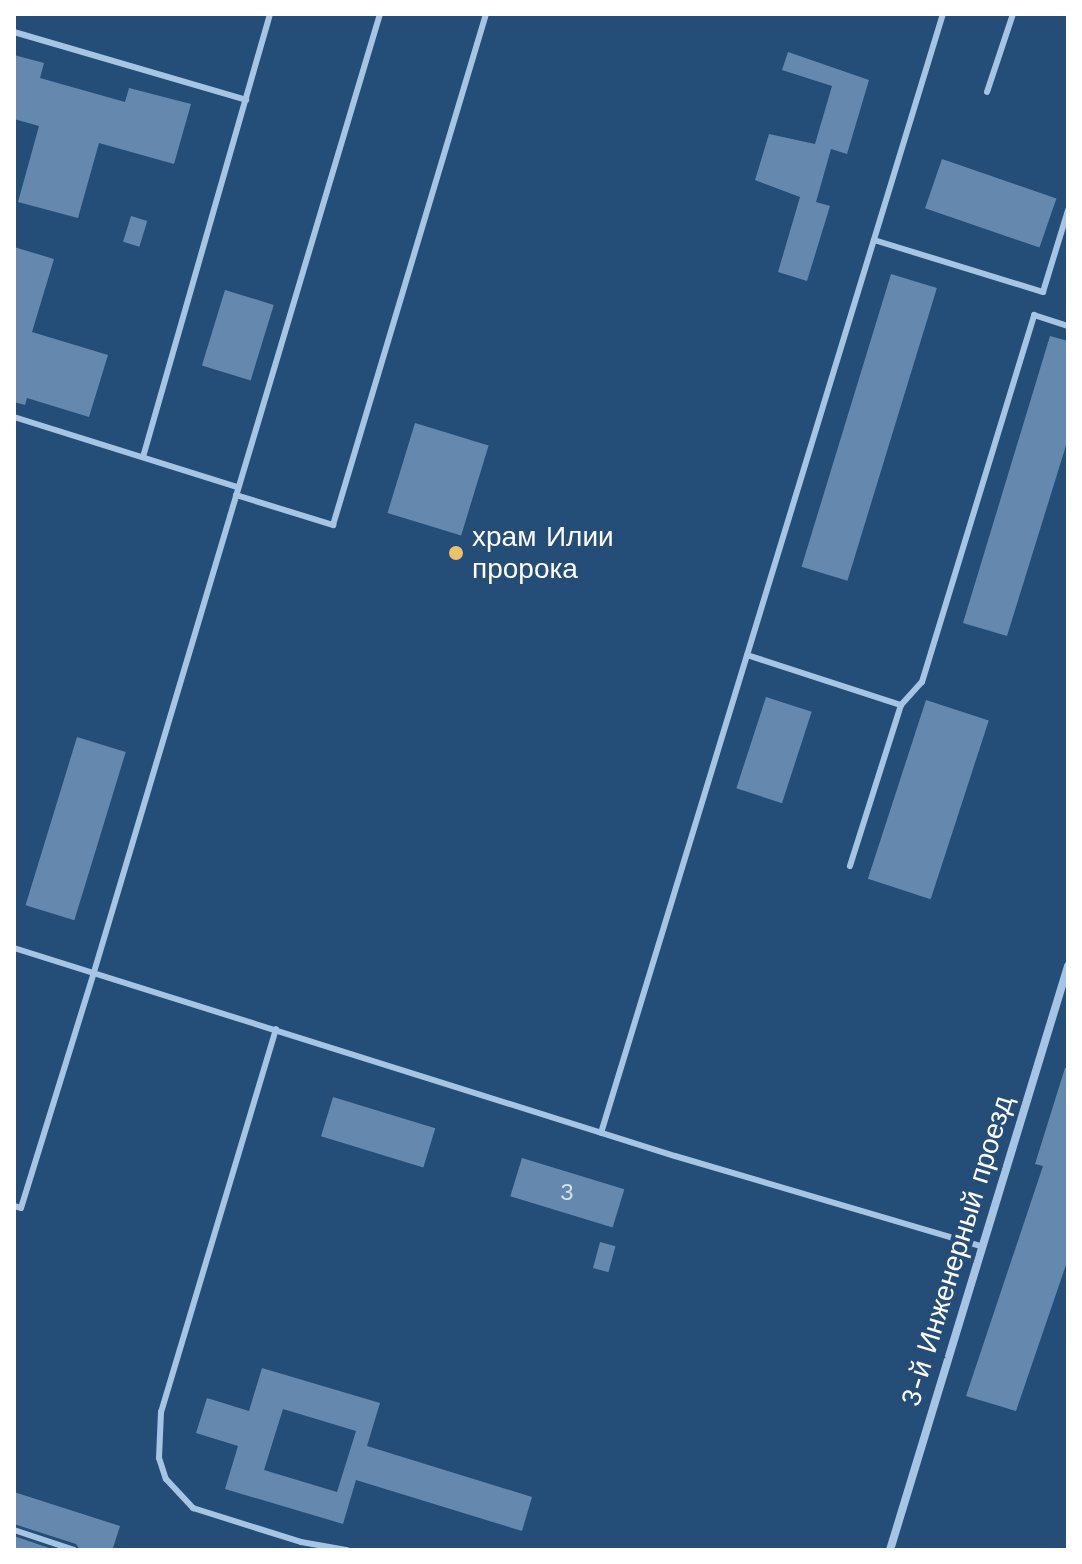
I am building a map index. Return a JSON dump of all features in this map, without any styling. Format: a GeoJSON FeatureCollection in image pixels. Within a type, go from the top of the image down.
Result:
{"type":"FeatureCollection","features":[{"type":"Feature","properties":{"kind":"street","name":"3-й Инженерный проезд"},"geometry":{"type":"LineString","coordinates":[[890,1550],[980,1246],[1068,966]]}},
{"type":"Feature","properties":{"kind":"lane"},"geometry":{"type":"LineString","coordinates":[[143,457],[270,14]]}},
{"type":"Feature","properties":{"kind":"lane"},"geometry":{"type":"LineString","coordinates":[[14,1206],[21,1208],[94,972],[380,14]]}},
{"type":"Feature","properties":{"kind":"lane"},"geometry":{"type":"LineString","coordinates":[[236,495],[333,525],[486,14]]}},
{"type":"Feature","properties":{"kind":"lane"},"geometry":{"type":"LineString","coordinates":[[601,1133],[943,14]]}},
{"type":"Feature","properties":{"kind":"lane"},"geometry":{"type":"LineString","coordinates":[[987,92],[1013,14]]}},
{"type":"Feature","properties":{"kind":"lane"},"geometry":{"type":"LineString","coordinates":[[14,32],[246,100]]}},
{"type":"Feature","properties":{"kind":"lane"},"geometry":{"type":"LineString","coordinates":[[874,240],[1043,292],[1068,210]]}},
{"type":"Feature","properties":{"kind":"lane"},"geometry":{"type":"LineString","coordinates":[[850,866],[901,705],[922,682],[1034,315],[1068,326]]}},
{"type":"Feature","properties":{"kind":"lane"},"geometry":{"type":"LineString","coordinates":[[14,417],[238,487]]}},
{"type":"Feature","properties":{"kind":"lane"},"geometry":{"type":"LineString","coordinates":[[747,655],[901,705]]}},
{"type":"Feature","properties":{"kind":"lane"},"geometry":{"type":"LineString","coordinates":[[14,948],[601,1133],[980,1246]]}},
{"type":"Feature","properties":{"kind":"lane"},"geometry":{"type":"LineString","coordinates":[[276,1029],[161,1412],[159,1458],[166,1479],[193,1508],[301,1542],[347,1550]]}},
{"type":"Feature","properties":{"kind":"lane"},"geometry":{"type":"LineString","coordinates":[[14,1530],[74,1550]]}},
{"type":"Feature","properties":{"kind":"building"},"geometry":{"type":"Polygon","coordinates":[[[788,52],[869,80],[847,154],[831,149],[816,202],[830,206],[807,281],[778,272],[800,197],[755,180],[769,134],[815,144],[832,86],[782,70],[788,52]]]}},
{"type":"Feature","properties":{"kind":"building"},"geometry":{"type":"Polygon","coordinates":[[[14,55],[44,63],[40,78],[125,102],[129,88],[191,104],[174,164],[99,143],[78,218],[18,202],[39,126],[14,119],[14,55]]]}},
{"type":"Feature","properties":{"kind":"building"},"geometry":{"type":"Polygon","coordinates":[[[942,159],[1056,198],[1039,248],[925,208],[942,159]]]}},
{"type":"Feature","properties":{"kind":"building"},"geometry":{"type":"Polygon","coordinates":[[[131,216],[147,221],[139,247],[123,242],[131,216]]]}},
{"type":"Feature","properties":{"kind":"building"},"geometry":{"type":"Polygon","coordinates":[[[14,247],[54,259],[32,332],[108,355],[89,417],[27,398],[25,405],[14,402],[14,247]]]}},
{"type":"Feature","properties":{"kind":"building"},"geometry":{"type":"Polygon","coordinates":[[[891,274],[937,288],[847,581],[802,567],[891,274]]]}},
{"type":"Feature","properties":{"kind":"building"},"geometry":{"type":"Polygon","coordinates":[[[225,290],[274,305],[251,380],[202,366],[225,290]]]}},
{"type":"Feature","properties":{"kind":"building"},"geometry":{"type":"Polygon","coordinates":[[[1050,336],[1068,341],[1068,439],[1007,636],[963,623],[1050,336]]]}},
{"type":"Feature","properties":{"kind":"building"},"geometry":{"type":"Polygon","coordinates":[[[415,423],[489,446],[461,535],[388,513],[415,423]]]}},
{"type":"Feature","properties":{"kind":"building"},"geometry":{"type":"Polygon","coordinates":[[[766,697],[812,712],[782,803],[736,788],[766,697]]]}},
{"type":"Feature","properties":{"kind":"building"},"geometry":{"type":"Polygon","coordinates":[[[926,700],[989,720],[931,899],[868,879],[926,700]]]}},
{"type":"Feature","properties":{"kind":"building"},"geometry":{"type":"Polygon","coordinates":[[[77,737],[126,752],[74,920],[26,905],[77,737]]]}},
{"type":"Feature","properties":{"kind":"building"},"geometry":{"type":"Polygon","coordinates":[[[1065,1068],[1068,1068],[1068,1259],[1016,1411],[966,1396],[1043,1166],[1035,1164],[1065,1068]]]}},
{"type":"Feature","properties":{"kind":"building"},"geometry":{"type":"Polygon","coordinates":[[[333,1097],[435,1128],[423,1167],[321,1136],[333,1097]]]}},
{"type":"Feature","properties":{"kind":"building"},"geometry":{"type":"Polygon","coordinates":[[[522,1158],[624,1189],[613,1228],[510,1196],[522,1158]]]}},
{"type":"Feature","properties":{"kind":"building"},"geometry":{"type":"Polygon","coordinates":[[[600,1242],[615,1246],[608,1272],[593,1268],[600,1242]]]}},
{"type":"Feature","properties":{"kind":"building"},"geometry":{"type":"Polygon","coordinates":[[[262,1368],[380,1403],[367,1446],[532,1497],[522,1531],[356,1480],[343,1524],[225,1489],[238,1446],[196,1433],[207,1398],[249,1411],[262,1368]],[[283,1409],[264,1470],[337,1492],[356,1431],[283,1409]]]}},
{"type":"Feature","properties":{"kind":"building"},"geometry":{"type":"Polygon","coordinates":[[[14,1492],[120,1526],[113,1548],[80,1550],[76,1544],[14,1524],[14,1492]]]}},
{"type":"Feature","properties":{"kind":"building"},"geometry":{"type":"Polygon","coordinates":[[[14,1536],[55,1550],[14,1550],[14,1536]]]}},
{"type":"Feature","properties":{"kind":"place","name":"храм Илии пророка"},"geometry":{"type":"Point","coordinates":[456,553]}}]}
